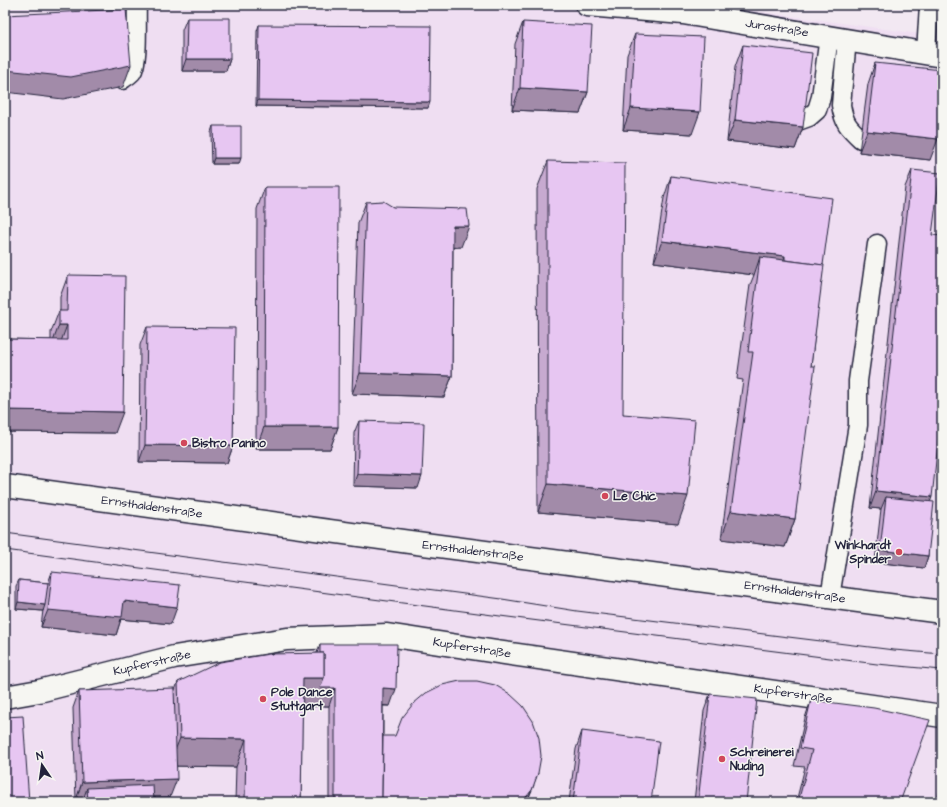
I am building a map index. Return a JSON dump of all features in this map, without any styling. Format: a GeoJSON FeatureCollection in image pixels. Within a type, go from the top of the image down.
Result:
{"type":"FeatureCollection","features":[{"type":"Feature","properties":{"kind":"street","name":"Jurastraße"},"geometry":{"type":"LineString","coordinates":[[587,5],[683,9],[934,54]]}},
{"type":"Feature","properties":{"kind":"street","name":"Ernsthaldenstraße"},"geometry":{"type":"LineString","coordinates":[[5,486],[408,542],[942,612]]}},
{"type":"Feature","properties":{"kind":"street","name":"Kupferstraße"},"geometry":{"type":"LineString","coordinates":[[5,697],[39,691],[174,657],[287,639],[387,635],[942,716]]}},
{"type":"Feature","properties":{"kind":"lane"},"geometry":{"type":"LineString","coordinates":[[122,80],[132,73],[135,65],[137,5]]}},
{"type":"Feature","properties":{"kind":"lane"},"geometry":{"type":"LineString","coordinates":[[929,5],[934,54]]}},
{"type":"Feature","properties":{"kind":"lane"},"geometry":{"type":"LineString","coordinates":[[798,121],[809,117],[817,110],[838,38]]}},
{"type":"Feature","properties":{"kind":"lane"},"geometry":{"type":"LineString","coordinates":[[838,38],[842,115],[847,125],[861,139]]}},
{"type":"Feature","properties":{"kind":"lane"},"geometry":{"type":"LineString","coordinates":[[830,597],[858,425],[858,381],[877,244]]}},
{"type":"Feature","properties":{"kind":"shaded area"},"geometry":{"type":"Polygon","coordinates":[[[5,5],[711,5],[942,37],[942,802],[5,802],[5,5]]]}},
{"type":"Feature","properties":{"kind":"building"},"geometry":{"type":"Polygon","coordinates":[[[126,9],[131,65],[71,77],[5,70],[5,15],[126,9]]]}},
{"type":"Feature","properties":{"kind":"building"},"geometry":{"type":"Polygon","coordinates":[[[187,18],[230,18],[230,59],[186,59],[187,18]]]}},
{"type":"Feature","properties":{"kind":"building"},"geometry":{"type":"Polygon","coordinates":[[[523,22],[592,26],[588,92],[520,88],[523,22]]]}},
{"type":"Feature","properties":{"kind":"building"},"geometry":{"type":"Polygon","coordinates":[[[259,25],[431,26],[430,102],[258,100],[259,25]]]}},
{"type":"Feature","properties":{"kind":"building"},"geometry":{"type":"Polygon","coordinates":[[[635,34],[704,37],[700,112],[631,108],[635,34]]]}},
{"type":"Feature","properties":{"kind":"building"},"geometry":{"type":"Polygon","coordinates":[[[743,45],[812,53],[803,127],[735,120],[743,45]]]}},
{"type":"Feature","properties":{"kind":"building"},"geometry":{"type":"Polygon","coordinates":[[[875,63],[942,70],[942,102],[938,139],[867,131],[875,63]]]}},
{"type":"Feature","properties":{"kind":"building"},"geometry":{"type":"Polygon","coordinates":[[[213,126],[241,126],[241,158],[214,158],[213,126]]]}},
{"type":"Feature","properties":{"kind":"building"},"geometry":{"type":"Polygon","coordinates":[[[548,161],[625,163],[623,414],[695,420],[688,496],[548,484],[548,161]]]}},
{"type":"Feature","properties":{"kind":"building"},"geometry":{"type":"Polygon","coordinates":[[[912,170],[940,173],[932,235],[942,236],[942,407],[932,497],[876,491],[912,170]]]}},
{"type":"Feature","properties":{"kind":"building"},"geometry":{"type":"Polygon","coordinates":[[[671,176],[832,198],[823,265],[785,260],[785,256],[662,241],[671,176]]]}},
{"type":"Feature","properties":{"kind":"building"},"geometry":{"type":"Polygon","coordinates":[[[265,187],[339,187],[338,427],[264,427],[265,187]]]}},
{"type":"Feature","properties":{"kind":"building"},"geometry":{"type":"Polygon","coordinates":[[[383,201],[393,207],[467,209],[469,226],[453,226],[452,376],[360,373],[366,202],[383,201]]]}},
{"type":"Feature","properties":{"kind":"building"},"geometry":{"type":"Polygon","coordinates":[[[760,257],[824,265],[811,366],[815,366],[795,519],[731,511],[753,352],[748,352],[760,257]]]}},
{"type":"Feature","properties":{"kind":"building"},"geometry":{"type":"Polygon","coordinates":[[[68,275],[125,276],[123,412],[5,410],[5,339],[67,340],[67,325],[59,325],[59,311],[67,311],[68,275]]]}},
{"type":"Feature","properties":{"kind":"building"},"geometry":{"type":"Polygon","coordinates":[[[147,327],[235,328],[233,446],[145,445],[147,327]]]}},
{"type":"Feature","properties":{"kind":"building"},"geometry":{"type":"Polygon","coordinates":[[[359,421],[424,423],[422,476],[357,474],[359,421]]]}},
{"type":"Feature","properties":{"kind":"building"},"geometry":{"type":"Polygon","coordinates":[[[886,497],[934,502],[928,556],[880,550],[886,497]]]}},
{"type":"Feature","properties":{"kind":"building"},"geometry":{"type":"Polygon","coordinates":[[[52,572],[180,585],[177,607],[124,601],[122,617],[48,610],[52,572]]]}},
{"type":"Feature","properties":{"kind":"building"},"geometry":{"type":"Polygon","coordinates":[[[19,580],[48,583],[45,605],[18,602],[19,580]]]}},
{"type":"Feature","properties":{"kind":"building"},"geometry":{"type":"Polygon","coordinates":[[[5,620],[9,620],[5,667],[5,620]]]}},
{"type":"Feature","properties":{"kind":"building"},"geometry":{"type":"Polygon","coordinates":[[[320,644],[397,644],[396,689],[383,688],[382,802],[335,802],[335,688],[320,688],[324,678],[324,653],[320,653],[320,644]]]}},
{"type":"Feature","properties":{"kind":"building"},"geometry":{"type":"Polygon","coordinates":[[[324,653],[324,678],[303,678],[301,802],[245,802],[246,739],[180,738],[178,682],[220,662],[269,654],[324,653]]]}},
{"type":"Feature","properties":{"kind":"building"},"geometry":{"type":"Polygon","coordinates":[[[460,681],[477,681],[495,685],[510,694],[523,706],[533,721],[539,738],[541,756],[538,773],[532,790],[522,802],[382,802],[383,736],[395,736],[402,718],[413,704],[426,693],[442,685],[460,681]]]}},
{"type":"Feature","properties":{"kind":"building"},"geometry":{"type":"Polygon","coordinates":[[[174,688],[177,779],[82,782],[79,691],[174,688]]]}},
{"type":"Feature","properties":{"kind":"building","name":"Schreinerei Nuding"},"geometry":{"type":"Polygon","coordinates":[[[710,694],[757,699],[746,802],[698,802],[710,694]]]}},
{"type":"Feature","properties":{"kind":"building"},"geometry":{"type":"Polygon","coordinates":[[[811,700],[874,708],[930,720],[900,802],[798,802],[812,750],[800,748],[811,700]]]}},
{"type":"Feature","properties":{"kind":"building"},"geometry":{"type":"Polygon","coordinates":[[[23,716],[29,802],[5,802],[5,717],[23,716]]]}},
{"type":"Feature","properties":{"kind":"building"},"geometry":{"type":"Polygon","coordinates":[[[582,731],[659,741],[651,802],[573,802],[582,731]]]}},
{"type":"Feature","properties":{"kind":"building"},"geometry":{"type":"Polygon","coordinates":[[[153,785],[154,802],[88,802],[87,788],[153,785]]]}},
{"type":"Feature","properties":{"kind":"tram line"},"geometry":{"type":"LineString","coordinates":[[5,533],[502,599],[577,611],[894,650],[942,654]]}},
{"type":"Feature","properties":{"kind":"tram line"},"geometry":{"type":"LineString","coordinates":[[5,550],[500,616],[877,664],[942,670]]}},
{"type":"Feature","properties":{"kind":"place","name":"Bistro Panino"},"geometry":{"type":"Point","coordinates":[184,443]}},
{"type":"Feature","properties":{"kind":"place","name":"Le Chic"},"geometry":{"type":"Point","coordinates":[605,496]}},
{"type":"Feature","properties":{"kind":"place","name":"Winkhardt Spinder"},"geometry":{"type":"Point","coordinates":[899,552]}},
{"type":"Feature","properties":{"kind":"place","name":"Pole Dance Stuttgart"},"geometry":{"type":"Point","coordinates":[263,699]}},
{"type":"Feature","properties":{"kind":"place","name":"Schreinerei Nuding"},"geometry":{"type":"Point","coordinates":[722,759]}}]}
